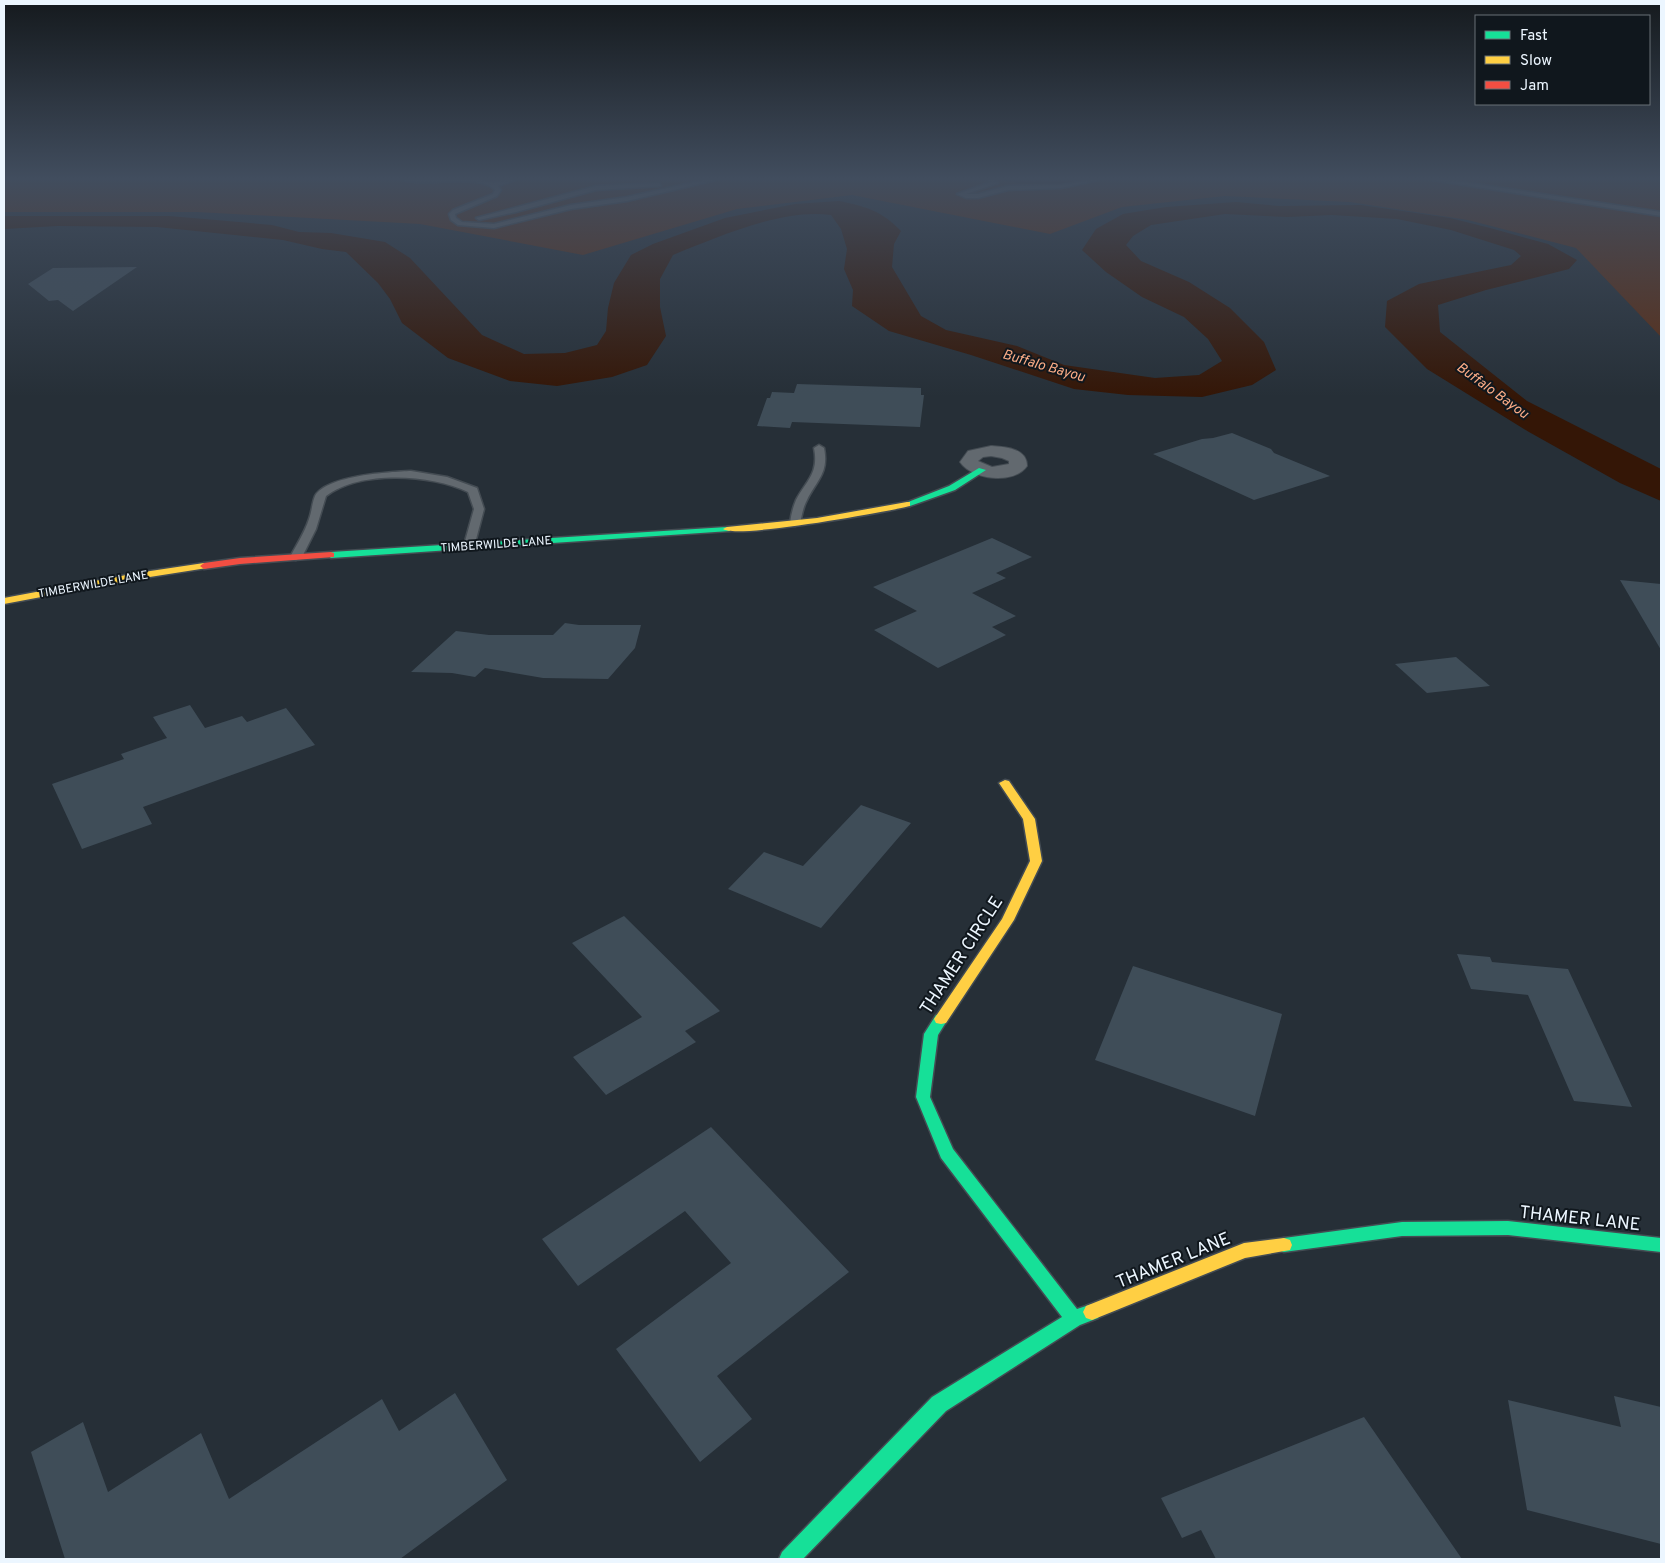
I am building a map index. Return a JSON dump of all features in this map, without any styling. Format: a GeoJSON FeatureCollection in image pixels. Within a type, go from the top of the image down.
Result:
{"type":"FeatureCollection","features":[{"type":"Feature","properties":{"kind":"street","name":"TIMBERWILDE LANE"},"geometry":{"type":"LineString","coordinates":[[4,601],[109,581],[230,562],[795,523],[847,516],[900,505],[953,488],[982,470]]}},
{"type":"Feature","properties":{"kind":"street","name":"THAMER CIRCLE"},"geometry":{"type":"LineString","coordinates":[[1005,783],[1029,819],[1036,861],[1008,920],[931,1034],[923,1097],[947,1153],[1074,1319]]}},
{"type":"Feature","properties":{"kind":"street","name":"THAMER LANE"},"geometry":{"type":"LineString","coordinates":[[789,1559],[939,1404],[1074,1319],[1244,1251],[1402,1229],[1508,1228],[1661,1246]]}},
{"type":"Feature","properties":{"kind":"lane"},"geometry":{"type":"LineString","coordinates":[[795,523],[800,501],[818,477],[822,459],[819,448]]}},
{"type":"Feature","properties":{"kind":"lane"},"geometry":{"type":"LineString","coordinates":[[296,557],[316,514],[322,494],[341,484],[376,476],[431,477],[462,484],[473,490],[479,509],[470,545]]}},
{"type":"Feature","properties":{"kind":"shaded area"},"geometry":{"type":"Polygon","coordinates":[[[562,251],[597,251],[583,255],[562,251]]]}},
{"type":"Feature","properties":{"kind":"shaded area"},"geometry":{"type":"Polygon","coordinates":[[[1579,251],[1661,251],[1661,337],[1579,251]]]}},
{"type":"Feature","properties":{"kind":"water"},"geometry":{"type":"Polygon","coordinates":[[[338,251],[399,251],[410,258],[482,335],[524,354],[565,353],[597,345],[606,331],[608,308],[614,283],[631,255],[639,251],[684,251],[673,255],[660,279],[660,307],[666,336],[647,365],[612,377],[557,386],[510,381],[448,358],[402,323],[390,299],[378,283],[346,252],[338,251]]]}},
{"type":"Feature","properties":{"kind":"water","name":"Buffalo Bayou"},"geometry":{"type":"Polygon","coordinates":[[[847,251],[893,251],[892,267],[921,316],[946,330],[1017,346],[1064,365],[1155,378],[1199,375],[1222,361],[1208,339],[1184,317],[1142,297],[1106,272],[1083,251],[1132,251],[1141,261],[1189,282],[1230,308],[1264,342],[1276,370],[1252,385],[1202,397],[1128,395],[1074,389],[971,355],[889,331],[852,306],[853,290],[844,269],[847,251]]]}},
{"type":"Feature","properties":{"kind":"water","name":"Buffalo Bayou"},"geometry":{"type":"Polygon","coordinates":[[[1515,251],[1561,251],[1577,260],[1569,269],[1486,290],[1438,305],[1440,332],[1527,401],[1661,469],[1661,501],[1620,483],[1529,432],[1427,369],[1385,327],[1387,301],[1419,284],[1511,265],[1521,256],[1515,251]]]}},
{"type":"Feature","properties":{"kind":"building"},"geometry":{"type":"Polygon","coordinates":[[[137,267],[73,311],[58,300],[49,301],[28,284],[53,268],[137,267]]]}},
{"type":"Feature","properties":{"kind":"building"},"geometry":{"type":"Polygon","coordinates":[[[797,384],[921,388],[921,395],[924,395],[920,427],[792,422],[790,428],[757,426],[767,398],[770,398],[772,392],[794,393],[797,384]]]}},
{"type":"Feature","properties":{"kind":"building"},"geometry":{"type":"Polygon","coordinates":[[[1232,433],[1330,476],[1254,500],[1153,454],[1202,439],[1232,433]]]}},
{"type":"Feature","properties":{"kind":"building"},"geometry":{"type":"Polygon","coordinates":[[[992,538],[1032,557],[996,573],[1006,578],[972,593],[1016,616],[992,627],[1006,635],[938,668],[874,630],[917,611],[873,587],[992,538]]]}},
{"type":"Feature","properties":{"kind":"building"},"geometry":{"type":"Polygon","coordinates":[[[1620,580],[1661,584],[1661,650],[1620,580]]]}},
{"type":"Feature","properties":{"kind":"building"},"geometry":{"type":"Polygon","coordinates":[[[565,623],[579,625],[641,625],[635,648],[608,679],[543,678],[485,668],[475,677],[452,673],[411,672],[456,631],[489,635],[553,635],[565,623]]]}},
{"type":"Feature","properties":{"kind":"building"},"geometry":{"type":"Polygon","coordinates":[[[1456,657],[1490,686],[1427,693],[1395,664],[1456,657]]]}},
{"type":"Feature","properties":{"kind":"building"},"geometry":{"type":"Polygon","coordinates":[[[190,705],[205,728],[242,716],[247,722],[286,708],[315,745],[143,807],[152,824],[82,849],[52,784],[124,759],[121,754],[167,738],[153,717],[190,705]]]}},
{"type":"Feature","properties":{"kind":"building"},"geometry":{"type":"Polygon","coordinates":[[[861,805],[911,823],[821,928],[728,889],[764,852],[803,866],[861,805]]]}},
{"type":"Feature","properties":{"kind":"building"},"geometry":{"type":"Polygon","coordinates":[[[624,916],[720,1011],[685,1031],[696,1042],[606,1095],[573,1057],[642,1017],[572,943],[624,916]]]}},
{"type":"Feature","properties":{"kind":"building"},"geometry":{"type":"Polygon","coordinates":[[[1457,954],[1490,957],[1492,962],[1568,969],[1632,1107],[1574,1101],[1528,995],[1471,989],[1457,954]]]}},
{"type":"Feature","properties":{"kind":"building"},"geometry":{"type":"Polygon","coordinates":[[[1133,966],[1282,1014],[1255,1116],[1095,1060],[1133,966]]]}},
{"type":"Feature","properties":{"kind":"building"},"geometry":{"type":"Polygon","coordinates":[[[711,1127],[849,1272],[717,1376],[752,1419],[700,1462],[616,1349],[731,1263],[685,1211],[578,1286],[542,1239],[711,1127]]]}},
{"type":"Feature","properties":{"kind":"building"},"geometry":{"type":"Polygon","coordinates":[[[455,1393],[507,1480],[400,1559],[65,1559],[31,1452],[83,1422],[108,1492],[201,1433],[229,1499],[382,1399],[399,1431],[455,1393]]]}},
{"type":"Feature","properties":{"kind":"building"},"geometry":{"type":"Polygon","coordinates":[[[1614,1396],[1661,1407],[1661,1544],[1527,1510],[1508,1400],[1621,1427],[1614,1396]]]}},
{"type":"Feature","properties":{"kind":"building"},"geometry":{"type":"Polygon","coordinates":[[[1364,1417],[1462,1559],[1216,1559],[1201,1530],[1182,1538],[1161,1498],[1364,1417]]]}},
{"type":"Feature","properties":{"kind":"traffic: fast"},"geometry":{"type":"LineString","coordinates":[[907,504],[952,488],[982,470]]}},
{"type":"Feature","properties":{"kind":"traffic: fast"},"geometry":{"type":"LineString","coordinates":[[331,555],[727,529]]}},
{"type":"Feature","properties":{"kind":"traffic: fast"},"geometry":{"type":"LineString","coordinates":[[941,1019],[931,1034],[923,1097],[947,1153],[1074,1319]]}},
{"type":"Feature","properties":{"kind":"traffic: fast"},"geometry":{"type":"LineString","coordinates":[[1284,1245],[1402,1229],[1508,1228],[1661,1245]]}},
{"type":"Feature","properties":{"kind":"traffic: fast"},"geometry":{"type":"LineString","coordinates":[[789,1559],[939,1404],[1074,1319],[1092,1312]]}},
{"type":"Feature","properties":{"kind":"traffic: slow"},"geometry":{"type":"LineString","coordinates":[[727,529],[817,520],[907,504]]}},
{"type":"Feature","properties":{"kind":"traffic: slow"},"geometry":{"type":"LineString","coordinates":[[4,601],[137,576],[204,566]]}},
{"type":"Feature","properties":{"kind":"traffic: slow"},"geometry":{"type":"LineString","coordinates":[[941,1019],[1008,920],[1036,861],[1029,819],[1005,783]]}},
{"type":"Feature","properties":{"kind":"traffic: slow"},"geometry":{"type":"LineString","coordinates":[[1092,1312],[1244,1251],[1284,1245]]}},
{"type":"Feature","properties":{"kind":"traffic: jam"},"geometry":{"type":"LineString","coordinates":[[204,566],[240,561],[331,555]]}}]}
